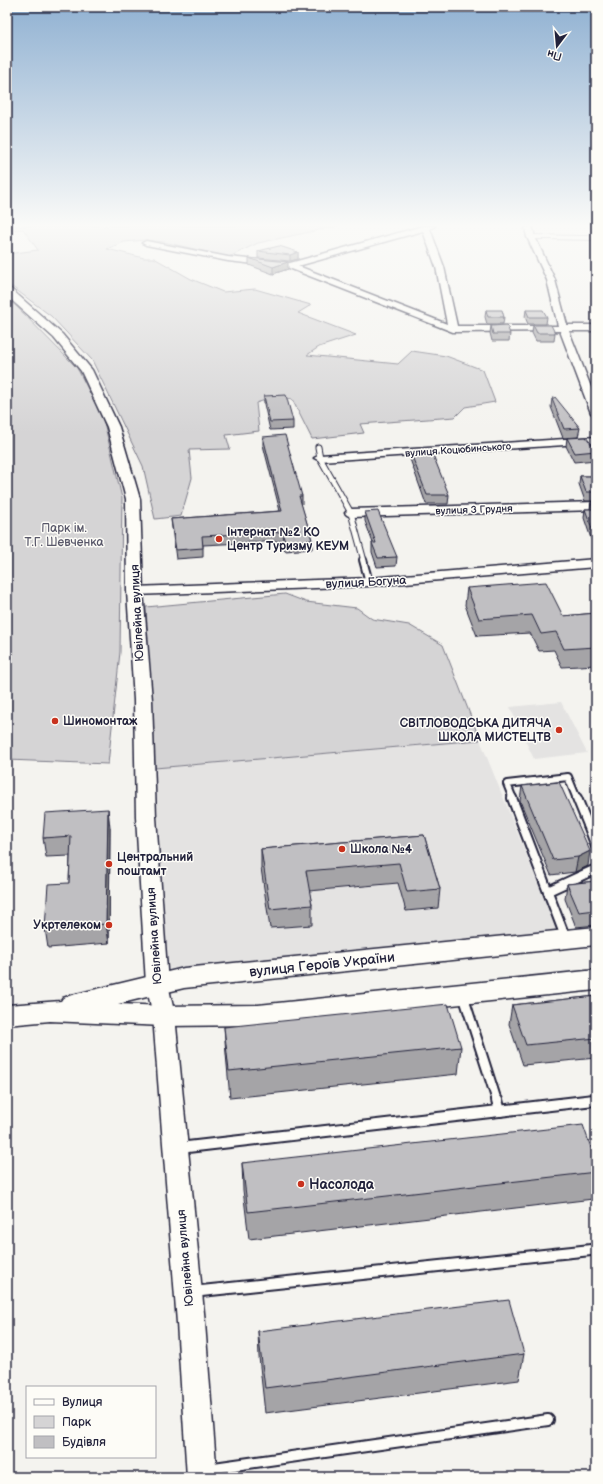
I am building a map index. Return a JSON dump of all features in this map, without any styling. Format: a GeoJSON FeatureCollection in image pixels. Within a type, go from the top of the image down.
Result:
{"type":"FeatureCollection","features":[{"type":"Feature","properties":{"kind":"main road","name":"вулиця Героїв України"},"geometry":{"type":"LineString","coordinates":[[7,1015],[50,1010],[156,984],[192,977],[596,936]]}},
{"type":"Feature","properties":{"kind":"main road","name":"вулиця Героїв України"},"geometry":{"type":"LineString","coordinates":[[50,1010],[164,1016],[258,1015],[463,992],[596,980]]}},
{"type":"Feature","properties":{"kind":"street","name":"Ювілейна вулиця"},"geometry":{"type":"LineString","coordinates":[[12,295],[58,336],[86,370],[113,427],[133,498],[135,592],[143,700],[146,817],[156,984],[164,1016],[174,1149],[188,1292],[201,1474]]}},
{"type":"Feature","properties":{"kind":"street"},"geometry":{"type":"LineString","coordinates":[[366,295],[453,329],[596,328]]}},
{"type":"Feature","properties":{"kind":"street"},"geometry":{"type":"LineString","coordinates":[[446,295],[453,329]]}},
{"type":"Feature","properties":{"kind":"street"},"geometry":{"type":"LineString","coordinates":[[555,295],[563,328],[596,413]]}},
{"type":"Feature","properties":{"kind":"street","name":"вулиця Коцюбинського"},"geometry":{"type":"LineString","coordinates":[[320,458],[596,440]]}},
{"type":"Feature","properties":{"kind":"street","name":"вулиця 3 Грудня"},"geometry":{"type":"LineString","coordinates":[[351,513],[596,506]]}},
{"type":"Feature","properties":{"kind":"street","name":"вулиця Богуна"},"geometry":{"type":"LineString","coordinates":[[135,592],[369,582],[596,563]]}},
{"type":"Feature","properties":{"kind":"lane"},"geometry":{"type":"LineString","coordinates":[[318,447],[320,458],[351,513],[369,582]]}},
{"type":"Feature","properties":{"kind":"lane"},"geometry":{"type":"LineString","coordinates":[[566,939],[507,784],[568,777],[592,825],[596,846]]}},
{"type":"Feature","properties":{"kind":"lane"},"geometry":{"type":"LineString","coordinates":[[548,891],[596,869]]}},
{"type":"Feature","properties":{"kind":"lane"},"geometry":{"type":"LineString","coordinates":[[463,992],[500,1111]]}},
{"type":"Feature","properties":{"kind":"lane"},"geometry":{"type":"LineString","coordinates":[[174,1149],[596,1100]]}},
{"type":"Feature","properties":{"kind":"lane"},"geometry":{"type":"LineString","coordinates":[[188,1292],[591,1250]]}},
{"type":"Feature","properties":{"kind":"lane"},"geometry":{"type":"LineString","coordinates":[[201,1474],[548,1420]]}},
{"type":"Feature","properties":{"kind":"shaded area","name":"СВІТЛОВОДСЬКА ДИТЯЧА ШКОЛА МИСТЕЦТВ"},"geometry":{"type":"Polygon","coordinates":[[[561,702],[587,753],[534,759],[525,740],[547,737],[539,720],[517,723],[510,707],[561,702]]]}},
{"type":"Feature","properties":{"kind":"shaded area","name":"Школа №4"},"geometry":{"type":"Polygon","coordinates":[[[480,740],[557,931],[167,969],[155,768],[480,740]]]}},
{"type":"Feature","properties":{"kind":"green space"},"geometry":{"type":"Polygon","coordinates":[[[23,295],[277,295],[311,305],[298,313],[356,335],[319,347],[307,355],[398,364],[412,351],[446,356],[483,370],[495,402],[465,407],[455,417],[360,424],[364,433],[312,439],[292,399],[278,396],[256,403],[259,431],[226,435],[230,449],[189,450],[192,478],[181,516],[155,519],[143,466],[92,360],[51,316],[23,295]]]}},
{"type":"Feature","properties":{"kind":"green space","name":"Парк ім. Т.Г. Шевченка"},"geometry":{"type":"Polygon","coordinates":[[[7,299],[16,306],[77,368],[103,418],[122,498],[120,652],[108,764],[7,760],[7,299]]]}},
{"type":"Feature","properties":{"kind":"green space"},"geometry":{"type":"Polygon","coordinates":[[[285,594],[306,602],[357,608],[372,619],[409,625],[443,645],[480,740],[155,768],[146,607],[285,594]]]}},
{"type":"Feature","properties":{"kind":"building"},"geometry":{"type":"Polygon","coordinates":[[[486,310],[502,310],[504,317],[488,317],[486,310]]]}},
{"type":"Feature","properties":{"kind":"building"},"geometry":{"type":"Polygon","coordinates":[[[526,310],[543,310],[547,317],[529,317],[526,310]]]}},
{"type":"Feature","properties":{"kind":"building"},"geometry":{"type":"Polygon","coordinates":[[[507,325],[510,334],[493,334],[491,326],[507,325]]]}},
{"type":"Feature","properties":{"kind":"building"},"geometry":{"type":"Polygon","coordinates":[[[533,325],[551,325],[555,333],[537,333],[533,325]]]}},
{"type":"Feature","properties":{"kind":"building"},"geometry":{"type":"Polygon","coordinates":[[[286,395],[293,421],[270,422],[264,396],[286,395]]]}},
{"type":"Feature","properties":{"kind":"building"},"geometry":{"type":"Polygon","coordinates":[[[555,397],[580,428],[564,429],[552,399],[555,397]]]}},
{"type":"Feature","properties":{"kind":"building"},"geometry":{"type":"Polygon","coordinates":[[[285,435],[302,496],[299,496],[312,540],[285,542],[282,532],[202,536],[203,548],[176,550],[171,519],[282,511],[263,437],[285,435]]]}},
{"type":"Feature","properties":{"kind":"building"},"geometry":{"type":"Polygon","coordinates":[[[586,437],[596,451],[575,453],[567,438],[586,437]]]}},
{"type":"Feature","properties":{"kind":"building"},"geometry":{"type":"Polygon","coordinates":[[[431,450],[449,495],[427,495],[410,451],[431,450]]]}},
{"type":"Feature","properties":{"kind":"building"},"geometry":{"type":"Polygon","coordinates":[[[580,476],[596,476],[596,492],[586,492],[580,476]]]}},
{"type":"Feature","properties":{"kind":"building"},"geometry":{"type":"Polygon","coordinates":[[[596,502],[596,540],[585,509],[593,509],[591,503],[596,502]]]}},
{"type":"Feature","properties":{"kind":"building"},"geometry":{"type":"Polygon","coordinates":[[[378,511],[397,557],[378,558],[372,543],[376,543],[365,512],[378,511]]]}},
{"type":"Feature","properties":{"kind":"building"},"geometry":{"type":"Polygon","coordinates":[[[546,582],[563,616],[596,613],[596,647],[564,649],[556,632],[541,634],[532,615],[479,619],[467,588],[546,582]]]}},
{"type":"Feature","properties":{"kind":"building"},"geometry":{"type":"Polygon","coordinates":[[[559,782],[590,851],[578,857],[553,860],[522,786],[559,782]]]}},
{"type":"Feature","properties":{"kind":"building"},"geometry":{"type":"Polygon","coordinates":[[[108,809],[106,924],[45,928],[48,884],[69,883],[71,836],[43,838],[45,813],[108,809]]]}},
{"type":"Feature","properties":{"kind":"building"},"geometry":{"type":"Polygon","coordinates":[[[424,835],[440,889],[407,892],[399,863],[306,871],[312,905],[270,909],[261,849],[424,835]]]}},
{"type":"Feature","properties":{"kind":"building"},"geometry":{"type":"Polygon","coordinates":[[[596,881],[596,910],[579,912],[567,884],[596,881]]]}},
{"type":"Feature","properties":{"kind":"building"},"geometry":{"type":"Polygon","coordinates":[[[596,996],[596,1038],[526,1045],[512,1005],[596,996]]]}},
{"type":"Feature","properties":{"kind":"building"},"geometry":{"type":"Polygon","coordinates":[[[448,1004],[461,1047],[229,1071],[224,1027],[448,1004]]]}},
{"type":"Feature","properties":{"kind":"building"},"geometry":{"type":"Polygon","coordinates":[[[583,1125],[596,1162],[596,1172],[248,1212],[242,1163],[583,1125]]]}},
{"type":"Feature","properties":{"kind":"building"},"geometry":{"type":"Polygon","coordinates":[[[509,1300],[524,1354],[265,1388],[258,1331],[509,1300]]]}},
{"type":"Feature","properties":{"kind":"place","name":"Інтернат №2 КО Центр Туризму КЕУМ"},"geometry":{"type":"Point","coordinates":[219,539]}},
{"type":"Feature","properties":{"kind":"place","name":"Шиномонтаж"},"geometry":{"type":"Point","coordinates":[55,721]}},
{"type":"Feature","properties":{"kind":"place","name":"СВІТЛОВОДСЬКА ДИТЯЧА ШКОЛА МИСТЕЦТВ"},"geometry":{"type":"Point","coordinates":[559,730]}},
{"type":"Feature","properties":{"kind":"place","name":"Школа №4"},"geometry":{"type":"Point","coordinates":[342,849]}},
{"type":"Feature","properties":{"kind":"place","name":"Центральний поштамт"},"geometry":{"type":"Point","coordinates":[109,864]}},
{"type":"Feature","properties":{"kind":"place","name":"Укртелеком"},"geometry":{"type":"Point","coordinates":[109,925]}},
{"type":"Feature","properties":{"kind":"place","name":"Насолода"},"geometry":{"type":"Point","coordinates":[301,1184]}}]}
